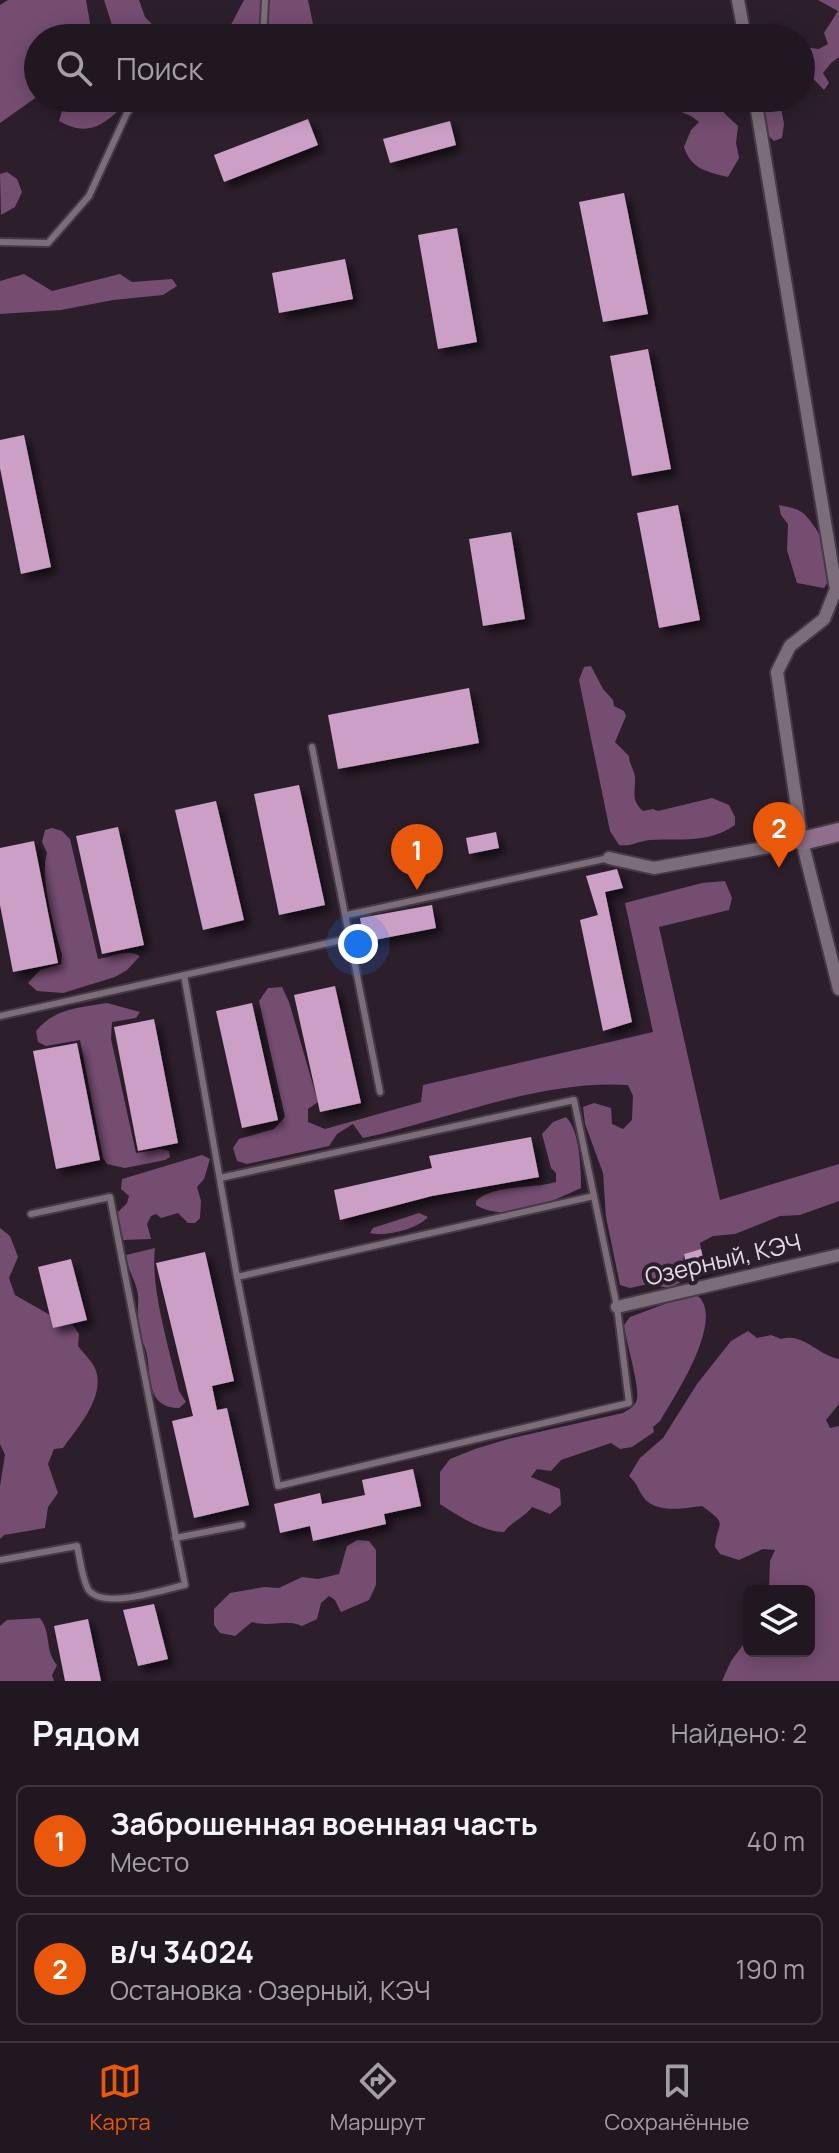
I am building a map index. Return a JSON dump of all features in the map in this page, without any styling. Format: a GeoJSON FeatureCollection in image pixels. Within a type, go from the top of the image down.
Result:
{"type":"FeatureCollection","features":[{"type":"Feature","properties":{"kind":"street"},"geometry":{"type":"LineString","coordinates":[[738,0],[742,24]]}},
{"type":"Feature","properties":{"kind":"street"},"geometry":{"type":"LineString","coordinates":[[757,112],[836,589],[824,619],[790,646],[777,672],[802,841],[836,963],[839,989]]}},
{"type":"Feature","properties":{"kind":"street"},"geometry":{"type":"LineString","coordinates":[[609,858],[654,868],[839,832]]}},
{"type":"Feature","properties":{"kind":"street","name":"Озерный, КЭЧ"},"geometry":{"type":"LineString","coordinates":[[617,1307],[839,1255]]}},
{"type":"Feature","properties":{"kind":"lane"},"geometry":{"type":"LineString","coordinates":[[264,24],[265,0]]}},
{"type":"Feature","properties":{"kind":"lane"},"geometry":{"type":"LineString","coordinates":[[0,242],[48,243],[89,196],[128,112]]}},
{"type":"Feature","properties":{"kind":"lane"},"geometry":{"type":"LineString","coordinates":[[312,747],[380,1092]]}},
{"type":"Feature","properties":{"kind":"lane"},"geometry":{"type":"LineString","coordinates":[[347,915],[609,858]]}},
{"type":"Feature","properties":{"kind":"lane"},"geometry":{"type":"LineString","coordinates":[[0,1016],[351,938]]}},
{"type":"Feature","properties":{"kind":"lane"},"geometry":{"type":"LineString","coordinates":[[184,975],[237,1277],[278,1486],[629,1403],[617,1307],[574,1100],[220,1178]]}},
{"type":"Feature","properties":{"kind":"lane"},"geometry":{"type":"LineString","coordinates":[[237,1277],[594,1196]]}},
{"type":"Feature","properties":{"kind":"lane"},"geometry":{"type":"LineString","coordinates":[[0,1560],[77,1546],[88,1589],[98,1597],[110,1600],[185,1585],[110,1197],[31,1214]]}},
{"type":"Feature","properties":{"kind":"lane"},"geometry":{"type":"LineString","coordinates":[[175,1538],[242,1525]]}},
{"type":"Feature","properties":{"kind":"shaded area"},"geometry":{"type":"Polygon","coordinates":[[[8,0],[86,0],[90,23],[24,24],[24,106],[0,123],[0,5],[8,0]]]}},
{"type":"Feature","properties":{"kind":"shaded area"},"geometry":{"type":"Polygon","coordinates":[[[104,0],[139,0],[145,17],[152,24],[112,24],[104,0]]]}},
{"type":"Feature","properties":{"kind":"shaded area"},"geometry":{"type":"Polygon","coordinates":[[[244,0],[308,0],[313,24],[231,24],[244,0]]]}},
{"type":"Feature","properties":{"kind":"shaded area"},"geometry":{"type":"Polygon","coordinates":[[[818,0],[839,0],[839,57],[823,73],[829,83],[824,90],[815,81],[815,49],[828,44],[824,33],[838,11],[818,0]]]}},
{"type":"Feature","properties":{"kind":"shaded area"},"geometry":{"type":"Polygon","coordinates":[[[62,112],[117,112],[91,128],[76,128],[59,121],[62,112]]]}},
{"type":"Feature","properties":{"kind":"shaded area"},"geometry":{"type":"Polygon","coordinates":[[[682,112],[724,112],[738,126],[736,143],[739,158],[728,177],[695,165],[687,154],[684,147],[691,130],[699,122],[682,112]]]}},
{"type":"Feature","properties":{"kind":"shaded area"},"geometry":{"type":"Polygon","coordinates":[[[764,112],[782,112],[782,138],[774,141],[768,135],[764,112]]]}},
{"type":"Feature","properties":{"kind":"shaded area"},"geometry":{"type":"Polygon","coordinates":[[[7,172],[17,179],[22,192],[15,207],[1,215],[0,174],[7,172]]]}},
{"type":"Feature","properties":{"kind":"shaded area"},"geometry":{"type":"Polygon","coordinates":[[[24,274],[52,291],[120,274],[132,282],[172,279],[177,286],[163,295],[61,310],[0,314],[0,281],[24,274]]]}},
{"type":"Feature","properties":{"kind":"shaded area"},"geometry":{"type":"Polygon","coordinates":[[[779,505],[802,512],[819,534],[827,552],[830,571],[824,588],[797,583],[787,550],[788,524],[781,515],[779,505]]]}},
{"type":"Feature","properties":{"kind":"shaded area"},"geometry":{"type":"Polygon","coordinates":[[[591,666],[614,706],[624,711],[626,716],[615,742],[629,756],[639,807],[643,811],[658,811],[712,798],[729,805],[735,825],[704,838],[650,840],[619,845],[610,831],[579,680],[584,667],[591,666]]]}},
{"type":"Feature","properties":{"kind":"shaded area"},"geometry":{"type":"Polygon","coordinates":[[[52,828],[62,831],[70,839],[98,959],[125,953],[140,956],[115,977],[63,993],[37,991],[28,983],[40,970],[61,964],[62,955],[46,889],[47,853],[42,842],[45,830],[52,828]]]}},
{"type":"Feature","properties":{"kind":"shaded area"},"geometry":{"type":"Polygon","coordinates":[[[725,881],[732,898],[729,910],[659,927],[720,1200],[839,1164],[839,1201],[800,1215],[780,1216],[735,1234],[713,1236],[700,1243],[701,1249],[684,1254],[681,1282],[669,1288],[648,1284],[630,1288],[620,1285],[606,1217],[603,1173],[585,1124],[583,1107],[594,1103],[611,1108],[612,1124],[623,1129],[632,1120],[633,1096],[628,1085],[595,1085],[528,1094],[363,1138],[353,1124],[337,1134],[329,1146],[247,1164],[237,1161],[233,1148],[239,1139],[274,1129],[285,1117],[259,1001],[268,988],[282,987],[289,1002],[318,1102],[308,1109],[308,1122],[325,1129],[421,1102],[423,1085],[653,1032],[625,903],[702,883],[725,881]]]}},
{"type":"Feature","properties":{"kind":"shaded area"},"geometry":{"type":"Polygon","coordinates":[[[107,1003],[140,1012],[136,1018],[112,1022],[111,1039],[136,1153],[161,1149],[169,1151],[170,1157],[165,1160],[125,1168],[107,1164],[103,1158],[80,1040],[46,1046],[38,1042],[36,1031],[59,1013],[107,1003]]]}},
{"type":"Feature","properties":{"kind":"shaded area"},"geometry":{"type":"Polygon","coordinates":[[[566,1117],[577,1140],[581,1188],[543,1204],[515,1211],[488,1210],[476,1205],[476,1201],[483,1196],[503,1189],[556,1182],[556,1173],[551,1168],[542,1134],[553,1122],[566,1117]]]}},
{"type":"Feature","properties":{"kind":"shaded area"},"geometry":{"type":"Polygon","coordinates":[[[202,1155],[210,1159],[204,1179],[197,1187],[201,1201],[200,1218],[195,1223],[188,1223],[178,1213],[161,1218],[156,1214],[147,1224],[151,1239],[123,1240],[116,1230],[117,1213],[127,1203],[129,1196],[121,1189],[122,1179],[202,1155]]]}},
{"type":"Feature","properties":{"kind":"shaded area"},"geometry":{"type":"Polygon","coordinates":[[[419,1213],[428,1217],[409,1228],[384,1234],[370,1233],[373,1228],[419,1213]]]}},
{"type":"Feature","properties":{"kind":"shaded area"},"geometry":{"type":"Polygon","coordinates":[[[0,1228],[10,1236],[18,1257],[9,1278],[15,1295],[50,1315],[53,1328],[72,1324],[79,1334],[78,1346],[94,1366],[97,1388],[84,1420],[63,1448],[54,1449],[48,1464],[58,1493],[48,1507],[45,1528],[4,1535],[0,1539],[0,1486],[5,1455],[0,1444],[0,1228]]]}},
{"type":"Feature","properties":{"kind":"shaded area"},"geometry":{"type":"Polygon","coordinates":[[[155,1248],[155,1282],[162,1320],[179,1391],[186,1402],[179,1408],[160,1402],[155,1396],[138,1329],[137,1291],[126,1255],[155,1248]]]}},
{"type":"Feature","properties":{"kind":"shaded area"},"geometry":{"type":"Polygon","coordinates":[[[686,1296],[698,1296],[705,1307],[702,1340],[676,1394],[653,1427],[654,1432],[632,1447],[620,1449],[611,1443],[561,1460],[551,1471],[537,1469],[531,1477],[560,1489],[561,1505],[550,1514],[532,1507],[504,1532],[480,1526],[440,1504],[440,1472],[450,1459],[508,1439],[623,1413],[632,1408],[637,1393],[624,1325],[630,1317],[686,1296]]]}},
{"type":"Feature","properties":{"kind":"shaded area"},"geometry":{"type":"Polygon","coordinates":[[[748,1331],[757,1338],[771,1335],[781,1339],[797,1339],[839,1359],[839,1404],[826,1420],[830,1428],[839,1426],[839,1681],[722,1681],[743,1645],[743,1657],[815,1657],[815,1585],[769,1585],[770,1561],[775,1550],[763,1549],[739,1560],[720,1554],[715,1547],[720,1524],[716,1517],[702,1506],[672,1509],[656,1506],[644,1498],[629,1476],[640,1458],[663,1438],[697,1384],[731,1341],[748,1331]]]}},
{"type":"Feature","properties":{"kind":"shaded area"},"geometry":{"type":"Polygon","coordinates":[[[357,1540],[369,1541],[376,1550],[376,1585],[369,1600],[341,1612],[329,1596],[321,1603],[317,1619],[302,1626],[252,1622],[235,1636],[220,1633],[214,1625],[214,1609],[230,1593],[264,1587],[279,1588],[302,1577],[318,1579],[339,1574],[347,1546],[357,1540]]]}},
{"type":"Feature","properties":{"kind":"shaded area"},"geometry":{"type":"Polygon","coordinates":[[[40,1618],[57,1665],[52,1675],[54,1681],[0,1681],[0,1626],[7,1620],[40,1618]]]}},
{"type":"Feature","properties":{"kind":"building"},"geometry":{"type":"Polygon","coordinates":[[[308,119],[318,145],[224,182],[214,155],[308,119]]]}},
{"type":"Feature","properties":{"kind":"building"},"geometry":{"type":"Polygon","coordinates":[[[450,121],[456,145],[390,163],[383,139],[450,121]]]}},
{"type":"Feature","properties":{"kind":"building"},"geometry":{"type":"Polygon","coordinates":[[[624,193],[648,314],[603,322],[579,202],[624,193]]]}},
{"type":"Feature","properties":{"kind":"building"},"geometry":{"type":"Polygon","coordinates":[[[457,228],[477,342],[438,349],[418,235],[457,228]]]}},
{"type":"Feature","properties":{"kind":"building"},"geometry":{"type":"Polygon","coordinates":[[[345,259],[353,299],[279,313],[272,273],[345,259]]]}},
{"type":"Feature","properties":{"kind":"building"},"geometry":{"type":"Polygon","coordinates":[[[648,349],[671,469],[632,476],[610,356],[648,349]]]}},
{"type":"Feature","properties":{"kind":"building"},"geometry":{"type":"Polygon","coordinates":[[[24,435],[51,567],[21,574],[0,468],[0,440],[24,435]]]}},
{"type":"Feature","properties":{"kind":"building"},"geometry":{"type":"Polygon","coordinates":[[[678,505],[700,620],[659,628],[637,513],[678,505]]]}},
{"type":"Feature","properties":{"kind":"building"},"geometry":{"type":"Polygon","coordinates":[[[511,532],[525,619],[483,626],[469,539],[511,532]]]}},
{"type":"Feature","properties":{"kind":"building"},"geometry":{"type":"Polygon","coordinates":[[[469,688],[479,743],[338,769],[328,715],[469,688]]]}},
{"type":"Feature","properties":{"kind":"building"},"geometry":{"type":"Polygon","coordinates":[[[299,785],[325,905],[279,915],[254,794],[299,785]]]}},
{"type":"Feature","properties":{"kind":"building"},"geometry":{"type":"Polygon","coordinates":[[[216,801],[244,920],[203,930],[175,810],[216,801]]]}},
{"type":"Feature","properties":{"kind":"building"},"geometry":{"type":"Polygon","coordinates":[[[118,827],[144,945],[102,954],[76,836],[118,827]]]}},
{"type":"Feature","properties":{"kind":"building"},"geometry":{"type":"Polygon","coordinates":[[[496,832],[499,848],[469,854],[466,838],[496,832]]]}},
{"type":"Feature","properties":{"kind":"building"},"geometry":{"type":"Polygon","coordinates":[[[34,841],[58,963],[13,972],[0,905],[0,848],[34,841]]]}},
{"type":"Feature","properties":{"kind":"building"},"geometry":{"type":"Polygon","coordinates":[[[617,869],[623,888],[605,892],[632,1022],[603,1031],[580,920],[598,915],[586,876],[617,869]]]}},
{"type":"Feature","properties":{"kind":"building"},"geometry":{"type":"Polygon","coordinates":[[[432,905],[436,928],[364,942],[360,918],[432,905]]]}},
{"type":"Feature","properties":{"kind":"building"},"geometry":{"type":"Polygon","coordinates":[[[335,986],[361,1103],[320,1112],[294,995],[335,986]]]}},
{"type":"Feature","properties":{"kind":"building"},"geometry":{"type":"Polygon","coordinates":[[[252,1003],[278,1120],[242,1128],[216,1011],[252,1003]]]}},
{"type":"Feature","properties":{"kind":"building"},"geometry":{"type":"Polygon","coordinates":[[[154,1019],[178,1143],[138,1151],[114,1027],[154,1019]]]}},
{"type":"Feature","properties":{"kind":"building"},"geometry":{"type":"Polygon","coordinates":[[[77,1043],[100,1160],[56,1169],[33,1051],[77,1043]]]}},
{"type":"Feature","properties":{"kind":"building"},"geometry":{"type":"Polygon","coordinates":[[[531,1137],[539,1177],[432,1196],[340,1220],[334,1190],[432,1168],[429,1156],[531,1137]]]}},
{"type":"Feature","properties":{"kind":"building"},"geometry":{"type":"Polygon","coordinates":[[[701,1249],[706,1270],[688,1275],[684,1254],[701,1249]]]}},
{"type":"Feature","properties":{"kind":"building"},"geometry":{"type":"Polygon","coordinates":[[[205,1252],[234,1381],[212,1386],[217,1410],[227,1408],[249,1505],[194,1518],[172,1421],[193,1416],[156,1263],[205,1252]]]}},
{"type":"Feature","properties":{"kind":"building"},"geometry":{"type":"Polygon","coordinates":[[[71,1259],[87,1320],[53,1328],[38,1267],[71,1259]]]}},
{"type":"Feature","properties":{"kind":"building"},"geometry":{"type":"Polygon","coordinates":[[[413,1469],[421,1506],[384,1514],[386,1524],[313,1541],[310,1526],[280,1533],[274,1504],[320,1493],[322,1504],[365,1495],[362,1480],[413,1469]]]}},
{"type":"Feature","properties":{"kind":"building"},"geometry":{"type":"Polygon","coordinates":[[[154,1604],[168,1659],[138,1666],[123,1610],[154,1604]]]}},
{"type":"Feature","properties":{"kind":"building"},"geometry":{"type":"Polygon","coordinates":[[[88,1619],[101,1681],[65,1681],[54,1626],[88,1619]]]}},
{"type":"Feature","properties":{"kind":"place","name":"в/ч 34024"},"geometry":{"type":"Point","coordinates":[779,868]}},
{"type":"Feature","properties":{"kind":"place","name":"Заброшенная военная часть"},"geometry":{"type":"Point","coordinates":[417,890]}}]}
